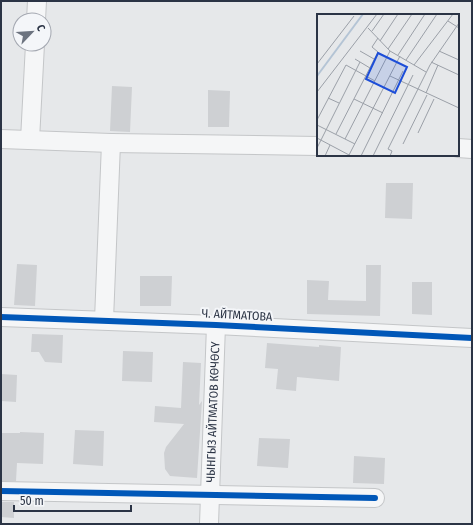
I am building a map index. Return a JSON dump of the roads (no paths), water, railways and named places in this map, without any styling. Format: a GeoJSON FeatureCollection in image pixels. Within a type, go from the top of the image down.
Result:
{"type":"FeatureCollection","features":[{"type":"Feature","properties":{"kind":"street"},"geometry":{"type":"LineString","coordinates":[[36,12],[37,1]]}},
{"type":"Feature","properties":{"kind":"street"},"geometry":{"type":"LineString","coordinates":[[30,140],[35,52]]}},
{"type":"Feature","properties":{"kind":"street"},"geometry":{"type":"LineString","coordinates":[[1,139],[111,143],[317,146]]}},
{"type":"Feature","properties":{"kind":"street"},"geometry":{"type":"LineString","coordinates":[[104,320],[111,143]]}},
{"type":"Feature","properties":{"kind":"street"},"geometry":{"type":"LineString","coordinates":[[459,148],[472,149]]}},
{"type":"Feature","properties":{"kind":"street","name":"Ч. АЙТМАТОВА"},"geometry":{"type":"LineString","coordinates":[[1,317],[104,320],[472,338]]}},
{"type":"Feature","properties":{"kind":"street","name":"ЧЫНГЫЗ АЙТМАТОВ КӨЧӨСҮ"},"geometry":{"type":"LineString","coordinates":[[209,524],[216,325]]}},
{"type":"Feature","properties":{"kind":"street"},"geometry":{"type":"LineString","coordinates":[[1,491],[375,498]]}}]}
